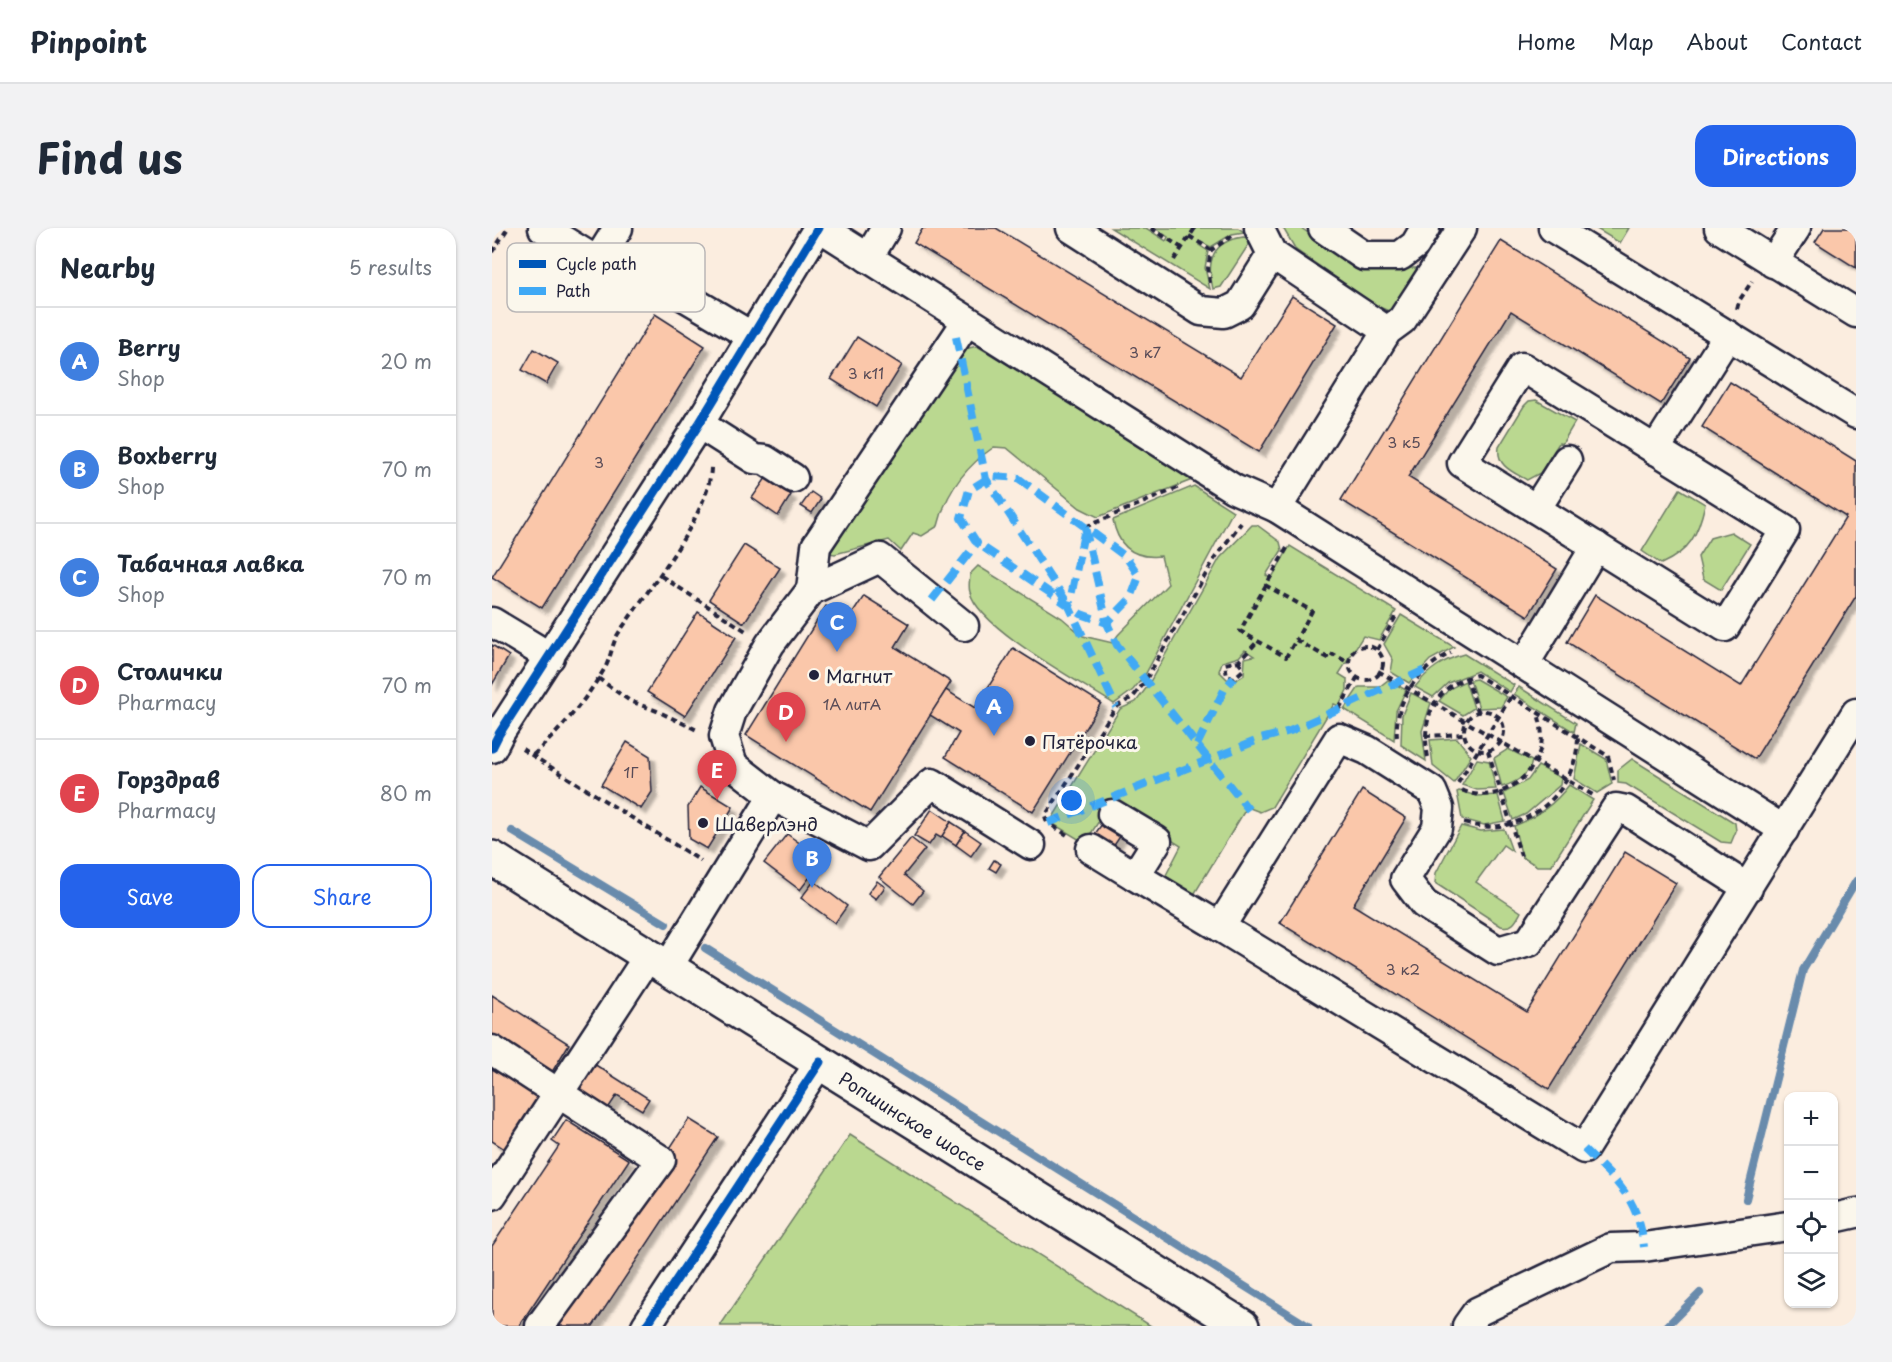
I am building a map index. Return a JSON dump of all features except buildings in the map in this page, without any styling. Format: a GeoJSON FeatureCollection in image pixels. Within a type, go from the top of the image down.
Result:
{"type":"FeatureCollection","features":[{"type":"Feature","properties":{"kind":"main road","name":"Ропшинское шоссе"},"geometry":{"type":"LineString","coordinates":[[492,858],[1242,1326]]}},
{"type":"Feature","properties":{"kind":"street"},"geometry":{"type":"LineString","coordinates":[[543,228],[567,243]]}},
{"type":"Feature","properties":{"kind":"street"},"geometry":{"type":"LineString","coordinates":[[609,243],[618,228]]}},
{"type":"Feature","properties":{"kind":"street"},"geometry":{"type":"LineString","coordinates":[[494,737],[550,657],[699,424],[820,228],[1234,489],[1277,508],[1519,677],[1784,830]]}},
{"type":"Feature","properties":{"kind":"street"},"geometry":{"type":"LineString","coordinates":[[868,258],[886,228]]}},
{"type":"Feature","properties":{"kind":"street"},"geometry":{"type":"LineString","coordinates":[[1071,228],[1201,311],[1224,313],[1240,305],[1272,254]]}},
{"type":"Feature","properties":{"kind":"street"},"geometry":{"type":"LineString","coordinates":[[1323,228],[1364,256],[1400,256],[1415,244],[1425,228]]}},
{"type":"Feature","properties":{"kind":"street"},"geometry":{"type":"LineString","coordinates":[[1277,508],[1387,331],[1402,320],[1462,228]]}},
{"type":"Feature","properties":{"kind":"street"},"geometry":{"type":"LineString","coordinates":[[1553,228],[1730,327],[1856,414]]}},
{"type":"Feature","properties":{"kind":"street"},"geometry":{"type":"LineString","coordinates":[[1719,228],[1766,268],[1856,313]]}},
{"type":"Feature","properties":{"kind":"street"},"geometry":{"type":"LineString","coordinates":[[1766,268],[1796,228]]}},
{"type":"Feature","properties":{"kind":"street"},"geometry":{"type":"LineString","coordinates":[[1251,231],[1272,254],[1387,331]]}},
{"type":"Feature","properties":{"kind":"street"},"geometry":{"type":"LineString","coordinates":[[705,309],[753,337]]}},
{"type":"Feature","properties":{"kind":"street"},"geometry":{"type":"LineString","coordinates":[[811,590],[816,546],[967,321]]}},
{"type":"Feature","properties":{"kind":"street"},"geometry":{"type":"LineString","coordinates":[[1655,450],[1730,327]]}},
{"type":"Feature","properties":{"kind":"street"},"geometry":{"type":"LineString","coordinates":[[1522,367],[1785,531],[1725,627],[1536,509],[1462,463],[1522,367]]}},
{"type":"Feature","properties":{"kind":"street"},"geometry":{"type":"LineString","coordinates":[[699,424],[754,459],[765,460],[793,478]]}},
{"type":"Feature","properties":{"kind":"street"},"geometry":{"type":"LineString","coordinates":[[1536,509],[1567,460]]}},
{"type":"Feature","properties":{"kind":"street"},"geometry":{"type":"LineString","coordinates":[[1519,677],[1596,546]]}},
{"type":"Feature","properties":{"kind":"street"},"geometry":{"type":"LineString","coordinates":[[964,626],[880,558],[811,590],[770,644],[732,711],[724,736],[733,765],[773,796],[869,846],[932,783],[1039,834]]}},
{"type":"Feature","properties":{"kind":"street"},"geometry":{"type":"LineString","coordinates":[[492,622],[550,657]]}},
{"type":"Feature","properties":{"kind":"street"},"geometry":{"type":"LineString","coordinates":[[1091,849],[1584,1149],[1856,713]]}},
{"type":"Feature","properties":{"kind":"street"},"geometry":{"type":"LineString","coordinates":[[1220,927],[1339,738],[1367,750],[1432,791],[1440,808],[1437,828],[1405,879],[1424,904],[1498,951],[1529,942],[1616,808],[1626,810],[1748,888]]}},
{"type":"Feature","properties":{"kind":"street"},"geometry":{"type":"LineString","coordinates":[[496,1178],[658,961],[773,796]]}},
{"type":"Feature","properties":{"kind":"street"},"geometry":{"type":"LineString","coordinates":[[1112,814],[1157,842],[1135,876]]}},
{"type":"Feature","properties":{"kind":"street"},"geometry":{"type":"LineString","coordinates":[[492,1050],[662,1160],[540,1326]]}},
{"type":"Feature","properties":{"kind":"street"},"geometry":{"type":"LineString","coordinates":[[646,1326],[820,1062]]}},
{"type":"Feature","properties":{"kind":"street"},"geometry":{"type":"LineString","coordinates":[[1838,1217],[1856,1213]]}},
{"type":"Feature","properties":{"kind":"street"},"geometry":{"type":"LineString","coordinates":[[1467,1326],[1477,1312],[1611,1248],[1644,1247],[1784,1227]]}},
{"type":"Feature","properties":{"kind":"path"},"geometry":{"type":"LineString","coordinates":[[492,252],[508,228]]}},
{"type":"Feature","properties":{"kind":"path"},"geometry":{"type":"LineString","coordinates":[[1151,228],[1182,248]]}},
{"type":"Feature","properties":{"kind":"path"},"geometry":{"type":"LineString","coordinates":[[1169,269],[1195,228]]}},
{"type":"Feature","properties":{"kind":"path"},"geometry":{"type":"LineString","coordinates":[[1211,286],[1208,268],[1211,250],[1217,244],[1251,231]]}},
{"type":"Feature","properties":{"kind":"path"},"geometry":{"type":"LineString","coordinates":[[1190,236],[1211,250]]}},
{"type":"Feature","properties":{"kind":"path"},"geometry":{"type":"LineString","coordinates":[[1730,327],[1744,291],[1766,268]]}},
{"type":"Feature","properties":{"kind":"path"},"geometry":{"type":"LineString","coordinates":[[1085,527],[1211,474]]}},
{"type":"Feature","properties":{"kind":"path"},"geometry":{"type":"LineString","coordinates":[[533,755],[564,727],[598,678],[606,665],[616,637],[661,576],[687,533],[712,480]]}},
{"type":"Feature","properties":{"kind":"path"},"geometry":{"type":"LineString","coordinates":[[1039,834],[1045,816],[1116,707],[1133,697],[1144,683],[1215,558],[1245,517]]}},
{"type":"Feature","properties":{"kind":"path"},"geometry":{"type":"LineString","coordinates":[[1265,585],[1312,611],[1286,657],[1240,631],[1265,585],[1290,542]]}},
{"type":"Feature","properties":{"kind":"path"},"geometry":{"type":"LineString","coordinates":[[661,576],[770,644]]}},
{"type":"Feature","properties":{"kind":"path"},"geometry":{"type":"LineString","coordinates":[[1377,650],[1400,610]]}},
{"type":"Feature","properties":{"kind":"path"},"geometry":{"type":"LineString","coordinates":[[1296,640],[1330,659],[1333,654],[1349,663]]}},
{"type":"Feature","properties":{"kind":"path"},"geometry":{"type":"LineString","coordinates":[[1239,661],[1243,670],[1239,675],[1234,678],[1227,676],[1224,664],[1239,661],[1258,641]]}},
{"type":"Feature","properties":{"kind":"path"},"geometry":{"type":"LineString","coordinates":[[1368,646],[1377,650],[1382,664],[1374,678],[1358,678],[1351,672],[1349,663],[1351,654],[1358,647],[1368,646]]}},
{"type":"Feature","properties":{"kind":"path"},"geometry":{"type":"LineString","coordinates":[[1398,746],[1399,713],[1410,689],[1425,669],[1456,651]]}},
{"type":"Feature","properties":{"kind":"path"},"geometry":{"type":"LineString","coordinates":[[1379,671],[1568,779],[1598,799]]}},
{"type":"Feature","properties":{"kind":"path"},"geometry":{"type":"LineString","coordinates":[[1430,760],[1425,736],[1426,724],[1434,702],[1448,687],[1466,677],[1477,675],[1608,756]]}},
{"type":"Feature","properties":{"kind":"path"},"geometry":{"type":"LineString","coordinates":[[1466,677],[1478,711]]}},
{"type":"Feature","properties":{"kind":"path"},"geometry":{"type":"LineString","coordinates":[[1519,677],[1511,696],[1454,788],[1477,794],[1500,792],[1518,783],[1536,761],[1541,746],[1542,729],[1538,713]]}},
{"type":"Feature","properties":{"kind":"path"},"geometry":{"type":"LineString","coordinates":[[598,678],[630,701],[657,711],[689,729],[724,736]]}},
{"type":"Feature","properties":{"kind":"path"},"geometry":{"type":"LineString","coordinates":[[1339,709],[1358,678]]}},
{"type":"Feature","properties":{"kind":"path"},"geometry":{"type":"LineString","coordinates":[[1485,710],[1498,716],[1504,723],[1505,733],[1502,741],[1488,751],[1477,750],[1467,741],[1464,734],[1467,721],[1478,711],[1485,710]]}},
{"type":"Feature","properties":{"kind":"path"},"geometry":{"type":"LineString","coordinates":[[1458,822],[1485,828],[1510,824],[1544,808],[1568,779],[1577,751],[1578,729]]}},
{"type":"Feature","properties":{"kind":"path"},"geometry":{"type":"LineString","coordinates":[[1425,736],[1464,734]]}},
{"type":"Feature","properties":{"kind":"path"},"geometry":{"type":"LineString","coordinates":[[494,737],[533,755],[699,860]]}},
{"type":"Feature","properties":{"kind":"path"},"geometry":{"type":"LineString","coordinates":[[1606,746],[1616,787]]}},
{"type":"Feature","properties":{"kind":"path"},"geometry":{"type":"LineString","coordinates":[[1488,751],[1521,856]]}},
{"type":"Feature","properties":{"kind":"green space"},"geometry":{"type":"Polygon","coordinates":[[[1111,228],[1146,228],[1166,241],[1168,237],[1155,228],[1238,228],[1244,232],[1232,234],[1211,247],[1201,242],[1199,245],[1208,251],[1205,268],[1210,289],[1111,228]]]}},
{"type":"Feature","properties":{"kind":"green space"},"geometry":{"type":"Polygon","coordinates":[[[1283,228],[1301,228],[1359,268],[1420,268],[1444,228],[1451,228],[1391,312],[1377,306],[1296,250],[1283,228]]]}},
{"type":"Feature","properties":{"kind":"green space"},"geometry":{"type":"Polygon","coordinates":[[[1595,228],[1629,228],[1620,243],[1595,228]]]}},
{"type":"Feature","properties":{"kind":"green space"},"geometry":{"type":"Polygon","coordinates":[[[1243,237],[1249,238],[1249,244],[1221,287],[1213,289],[1210,270],[1214,254],[1224,243],[1243,237]]]}},
{"type":"Feature","properties":{"kind":"green space"},"geometry":{"type":"Polygon","coordinates":[[[977,346],[1197,478],[1098,517],[1080,508],[1007,448],[994,447],[974,463],[958,481],[946,502],[938,526],[922,536],[913,533],[901,551],[889,540],[835,554],[823,552],[965,349],[977,346]]]}},
{"type":"Feature","properties":{"kind":"green space"},"geometry":{"type":"Polygon","coordinates":[[[1536,400],[1575,422],[1540,473],[1527,480],[1503,464],[1499,447],[1524,406],[1529,401],[1536,400]]]}},
{"type":"Feature","properties":{"kind":"green space"},"geometry":{"type":"Polygon","coordinates":[[[1194,486],[1233,511],[1145,675],[1133,690],[1114,704],[1033,654],[991,622],[977,606],[969,585],[970,574],[978,566],[1062,618],[1083,636],[1117,644],[1115,639],[1118,635],[1168,584],[1161,556],[1143,555],[1129,549],[1119,537],[1113,520],[1194,486]]]}},
{"type":"Feature","properties":{"kind":"green space"},"geometry":{"type":"Polygon","coordinates":[[[1680,489],[1705,504],[1696,533],[1691,541],[1679,554],[1661,564],[1642,551],[1680,489]]]}},
{"type":"Feature","properties":{"kind":"green space"},"geometry":{"type":"Polygon","coordinates":[[[1252,525],[1257,525],[1280,542],[1282,550],[1266,575],[1271,579],[1290,546],[1396,611],[1379,640],[1363,636],[1339,674],[1347,679],[1347,690],[1339,706],[1334,704],[1272,807],[1260,812],[1247,807],[1195,893],[1190,895],[1165,877],[1181,846],[1111,802],[1085,843],[1050,822],[1120,709],[1136,702],[1147,687],[1220,558],[1252,525]],[[1245,650],[1239,657],[1222,662],[1219,671],[1227,679],[1236,680],[1244,675],[1245,658],[1254,656],[1245,650]]]}},
{"type":"Feature","properties":{"kind":"green space"},"geometry":{"type":"Polygon","coordinates":[[[1731,532],[1750,544],[1721,590],[1703,579],[1698,557],[1710,538],[1731,532]]]}},
{"type":"Feature","properties":{"kind":"green space"},"geometry":{"type":"Polygon","coordinates":[[[1401,615],[1454,647],[1430,660],[1409,683],[1391,672],[1393,660],[1384,644],[1401,615]]]}},
{"type":"Feature","properties":{"kind":"green space"},"geometry":{"type":"Polygon","coordinates":[[[1464,654],[1514,685],[1510,692],[1477,671],[1448,683],[1433,697],[1415,687],[1437,666],[1464,654]]]}},
{"type":"Feature","properties":{"kind":"green space"},"geometry":{"type":"Polygon","coordinates":[[[1476,679],[1507,697],[1501,707],[1479,708],[1470,680],[1476,679]]]}},
{"type":"Feature","properties":{"kind":"green space"},"geometry":{"type":"Polygon","coordinates":[[[1388,680],[1406,690],[1396,711],[1394,740],[1344,709],[1359,687],[1379,687],[1388,680]]]}},
{"type":"Feature","properties":{"kind":"green space"},"geometry":{"type":"Polygon","coordinates":[[[1465,681],[1474,708],[1463,715],[1439,701],[1449,689],[1465,681]]]}},
{"type":"Feature","properties":{"kind":"green space"},"geometry":{"type":"Polygon","coordinates":[[[1519,687],[1576,723],[1574,732],[1514,694],[1519,687]]]}},
{"type":"Feature","properties":{"kind":"green space"},"geometry":{"type":"Polygon","coordinates":[[[1411,693],[1431,703],[1422,731],[1426,761],[1401,745],[1402,715],[1411,693]]]}},
{"type":"Feature","properties":{"kind":"green space"},"geometry":{"type":"Polygon","coordinates":[[[1457,738],[1471,756],[1454,783],[1433,766],[1430,740],[1457,738]]]}},
{"type":"Feature","properties":{"kind":"green space"},"geometry":{"type":"Polygon","coordinates":[[[1581,744],[1606,759],[1612,784],[1597,793],[1574,779],[1581,744]]]}},
{"type":"Feature","properties":{"kind":"green space"},"geometry":{"type":"Polygon","coordinates":[[[1508,749],[1532,761],[1525,774],[1502,787],[1494,758],[1508,749]]]}},
{"type":"Feature","properties":{"kind":"green space"},"geometry":{"type":"Polygon","coordinates":[[[1477,759],[1489,761],[1496,789],[1477,790],[1462,785],[1477,759]]]}},
{"type":"Feature","properties":{"kind":"green space"},"geometry":{"type":"Polygon","coordinates":[[[1632,759],[1735,823],[1736,831],[1731,843],[1721,842],[1626,784],[1618,783],[1618,770],[1632,759]]]}},
{"type":"Feature","properties":{"kind":"green space"},"geometry":{"type":"Polygon","coordinates":[[[1538,766],[1561,778],[1560,785],[1526,814],[1513,820],[1504,793],[1528,780],[1538,766]]]}},
{"type":"Feature","properties":{"kind":"green space"},"geometry":{"type":"Polygon","coordinates":[[[1569,785],[1593,800],[1551,866],[1537,866],[1522,857],[1514,826],[1544,810],[1569,785]]]}},
{"type":"Feature","properties":{"kind":"green space"},"geometry":{"type":"Polygon","coordinates":[[[1457,792],[1477,796],[1498,795],[1505,821],[1484,825],[1462,819],[1457,792]]]}},
{"type":"Feature","properties":{"kind":"green space"},"geometry":{"type":"Polygon","coordinates":[[[1461,826],[1481,831],[1504,829],[1512,851],[1503,845],[1476,882],[1521,912],[1511,925],[1501,926],[1435,883],[1436,873],[1461,826]]]}},
{"type":"Feature","properties":{"kind":"green space"},"geometry":{"type":"Polygon","coordinates":[[[850,1135],[1151,1326],[720,1326],[850,1135]]]}},
{"type":"Feature","properties":{"kind":"waterway"},"geometry":{"type":"LineString","coordinates":[[512,831],[666,924]]}},
{"type":"Feature","properties":{"kind":"waterway"},"geometry":{"type":"LineString","coordinates":[[1746,1199],[1803,970],[1856,881]]}},
{"type":"Feature","properties":{"kind":"waterway"},"geometry":{"type":"LineString","coordinates":[[705,948],[1308,1326]]}},
{"type":"Feature","properties":{"kind":"waterway"},"geometry":{"type":"LineString","coordinates":[[1667,1326],[1700,1293]]}},
{"type":"Feature","properties":{"kind":"marked path"},"geometry":{"type":"LineString","coordinates":[[956,337],[986,479],[1066,601]]}},
{"type":"Feature","properties":{"kind":"marked path"},"geometry":{"type":"LineString","coordinates":[[932,600],[977,543],[961,518],[969,490],[992,476],[1018,478],[1126,557],[1139,576],[1131,598],[1107,623],[1081,614],[977,543]]}},
{"type":"Feature","properties":{"kind":"marked path"},"geometry":{"type":"LineString","coordinates":[[1085,527],[1107,623],[1117,645],[1249,810]]}},
{"type":"Feature","properties":{"kind":"marked path"},"geometry":{"type":"LineString","coordinates":[[1084,533],[1069,606],[1116,707]]}},
{"type":"Feature","properties":{"kind":"marked path"},"geometry":{"type":"LineString","coordinates":[[1048,823],[1261,739],[1290,731],[1425,670]]}},
{"type":"Feature","properties":{"kind":"marked path"},"geometry":{"type":"LineString","coordinates":[[1197,745],[1225,688],[1234,678]]}},
{"type":"Feature","properties":{"kind":"marked path"},"geometry":{"type":"LineString","coordinates":[[1584,1149],[1616,1181],[1631,1203],[1637,1215],[1644,1247]]}},
{"type":"Feature","properties":{"kind":"cycle path"},"geometry":{"type":"LineString","coordinates":[[492,748],[699,424],[818,228]]}},
{"type":"Feature","properties":{"kind":"cycle path"},"geometry":{"type":"LineString","coordinates":[[646,1326],[820,1062]]}},
{"type":"Feature","properties":{"kind":"place","name":"Табачная лавка"},"geometry":{"type":"Point","coordinates":[837,652]}},
{"type":"Feature","properties":{"kind":"place","name":"Магнит"},"geometry":{"type":"Point","coordinates":[814,675]}},
{"type":"Feature","properties":{"kind":"place","name":"Berry"},"geometry":{"type":"Point","coordinates":[994,736]}},
{"type":"Feature","properties":{"kind":"place","name":"Пятёрочка"},"geometry":{"type":"Point","coordinates":[1030,741]}},
{"type":"Feature","properties":{"kind":"place","name":"Столички"},"geometry":{"type":"Point","coordinates":[786,742]}},
{"type":"Feature","properties":{"kind":"place","name":"Горздрав"},"geometry":{"type":"Point","coordinates":[717,800]}},
{"type":"Feature","properties":{"kind":"place","name":"Шаверлэнд"},"geometry":{"type":"Point","coordinates":[703,823]}},
{"type":"Feature","properties":{"kind":"place","name":"Boxberry"},"geometry":{"type":"Point","coordinates":[812,888]}}]}
